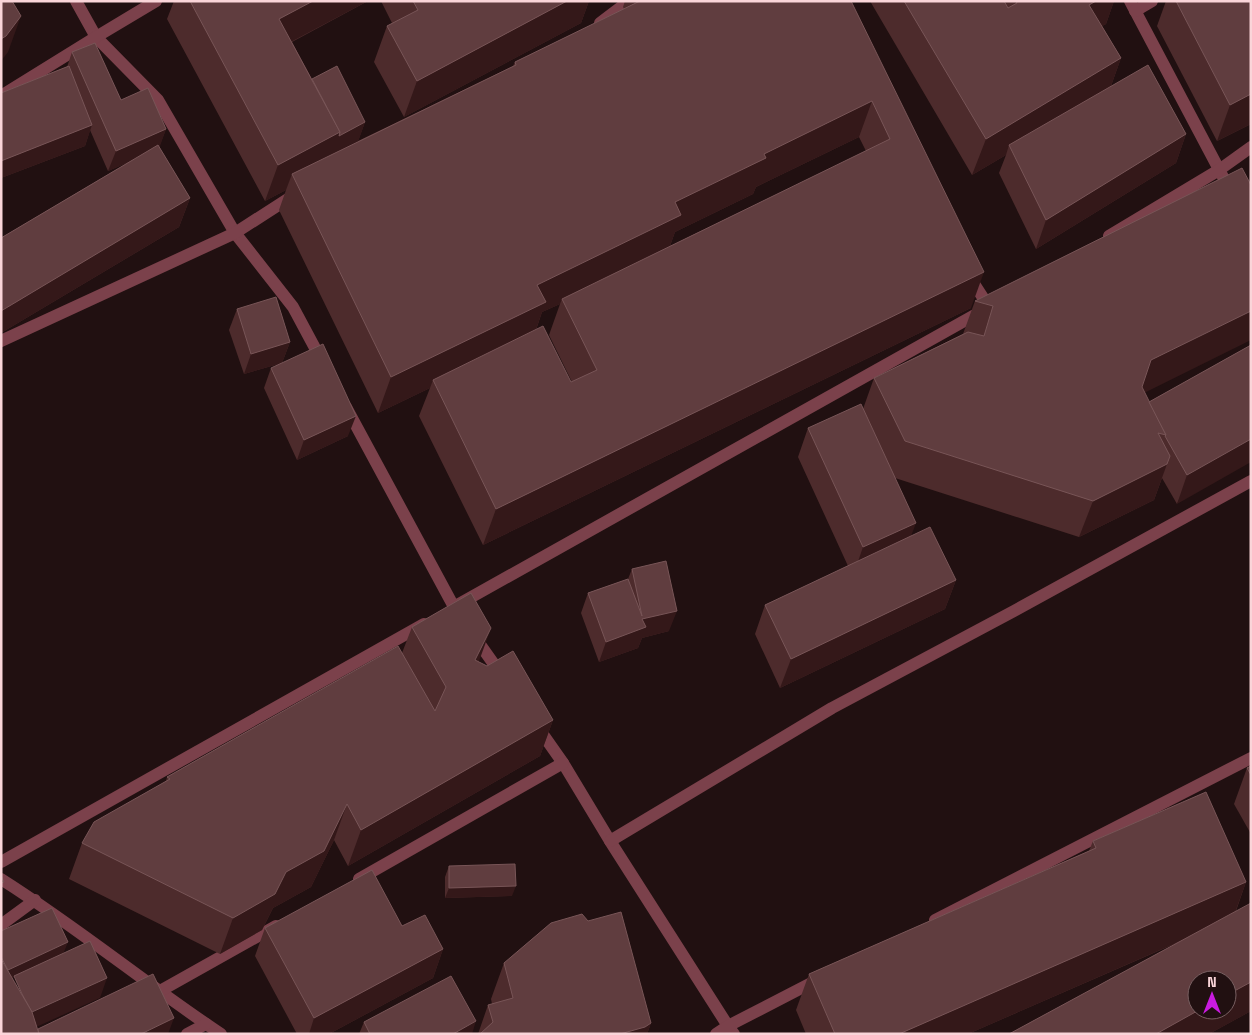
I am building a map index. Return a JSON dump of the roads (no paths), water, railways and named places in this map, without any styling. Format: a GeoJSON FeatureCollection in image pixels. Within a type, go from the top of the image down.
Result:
{"type":"FeatureCollection","features":[{"type":"Feature","properties":{"kind":"street"},"geometry":{"type":"LineString","coordinates":[[76,1],[96,37],[158,100],[235,233],[293,307],[330,376]]}},
{"type":"Feature","properties":{"kind":"street"},"geometry":{"type":"LineString","coordinates":[[1,96],[156,1]]}},
{"type":"Feature","properties":{"kind":"street"},"geometry":{"type":"LineString","coordinates":[[594,28],[629,1]]}},
{"type":"Feature","properties":{"kind":"street"},"geometry":{"type":"LineString","coordinates":[[1152,1],[1132,6],[1227,185]]}},
{"type":"Feature","properties":{"kind":"street"},"geometry":{"type":"LineString","coordinates":[[1100,241],[1219,170],[1251,147]]}},
{"type":"Feature","properties":{"kind":"street"},"geometry":{"type":"LineString","coordinates":[[1,341],[235,233],[301,190]]}},
{"type":"Feature","properties":{"kind":"street"},"geometry":{"type":"LineString","coordinates":[[1,862],[994,305],[963,266]]}},
{"type":"Feature","properties":{"kind":"street"},"geometry":{"type":"LineString","coordinates":[[339,393],[445,612],[509,685]]}},
{"type":"Feature","properties":{"kind":"street"},"geometry":{"type":"LineString","coordinates":[[610,841],[832,708],[1251,481]]}},
{"type":"Feature","properties":{"kind":"street"},"geometry":{"type":"LineString","coordinates":[[531,716],[564,763],[610,841],[731,1030]]}},
{"type":"Feature","properties":{"kind":"street"},"geometry":{"type":"LineString","coordinates":[[923,926],[1251,758]]}},
{"type":"Feature","properties":{"kind":"street"},"geometry":{"type":"LineString","coordinates":[[349,884],[564,763]]}},
{"type":"Feature","properties":{"kind":"street"},"geometry":{"type":"LineString","coordinates":[[1,879],[35,900],[221,1034]]}},
{"type":"Feature","properties":{"kind":"street"},"geometry":{"type":"LineString","coordinates":[[1,924],[35,900]]}},
{"type":"Feature","properties":{"kind":"street"},"geometry":{"type":"LineString","coordinates":[[160,991],[289,918]]}},
{"type":"Feature","properties":{"kind":"street"},"geometry":{"type":"LineString","coordinates":[[716,1034],[731,1030],[834,972]]}},
{"type":"Feature","properties":{"kind":"street"},"geometry":{"type":"LineString","coordinates":[[187,1034],[206,1024]]}}]}
